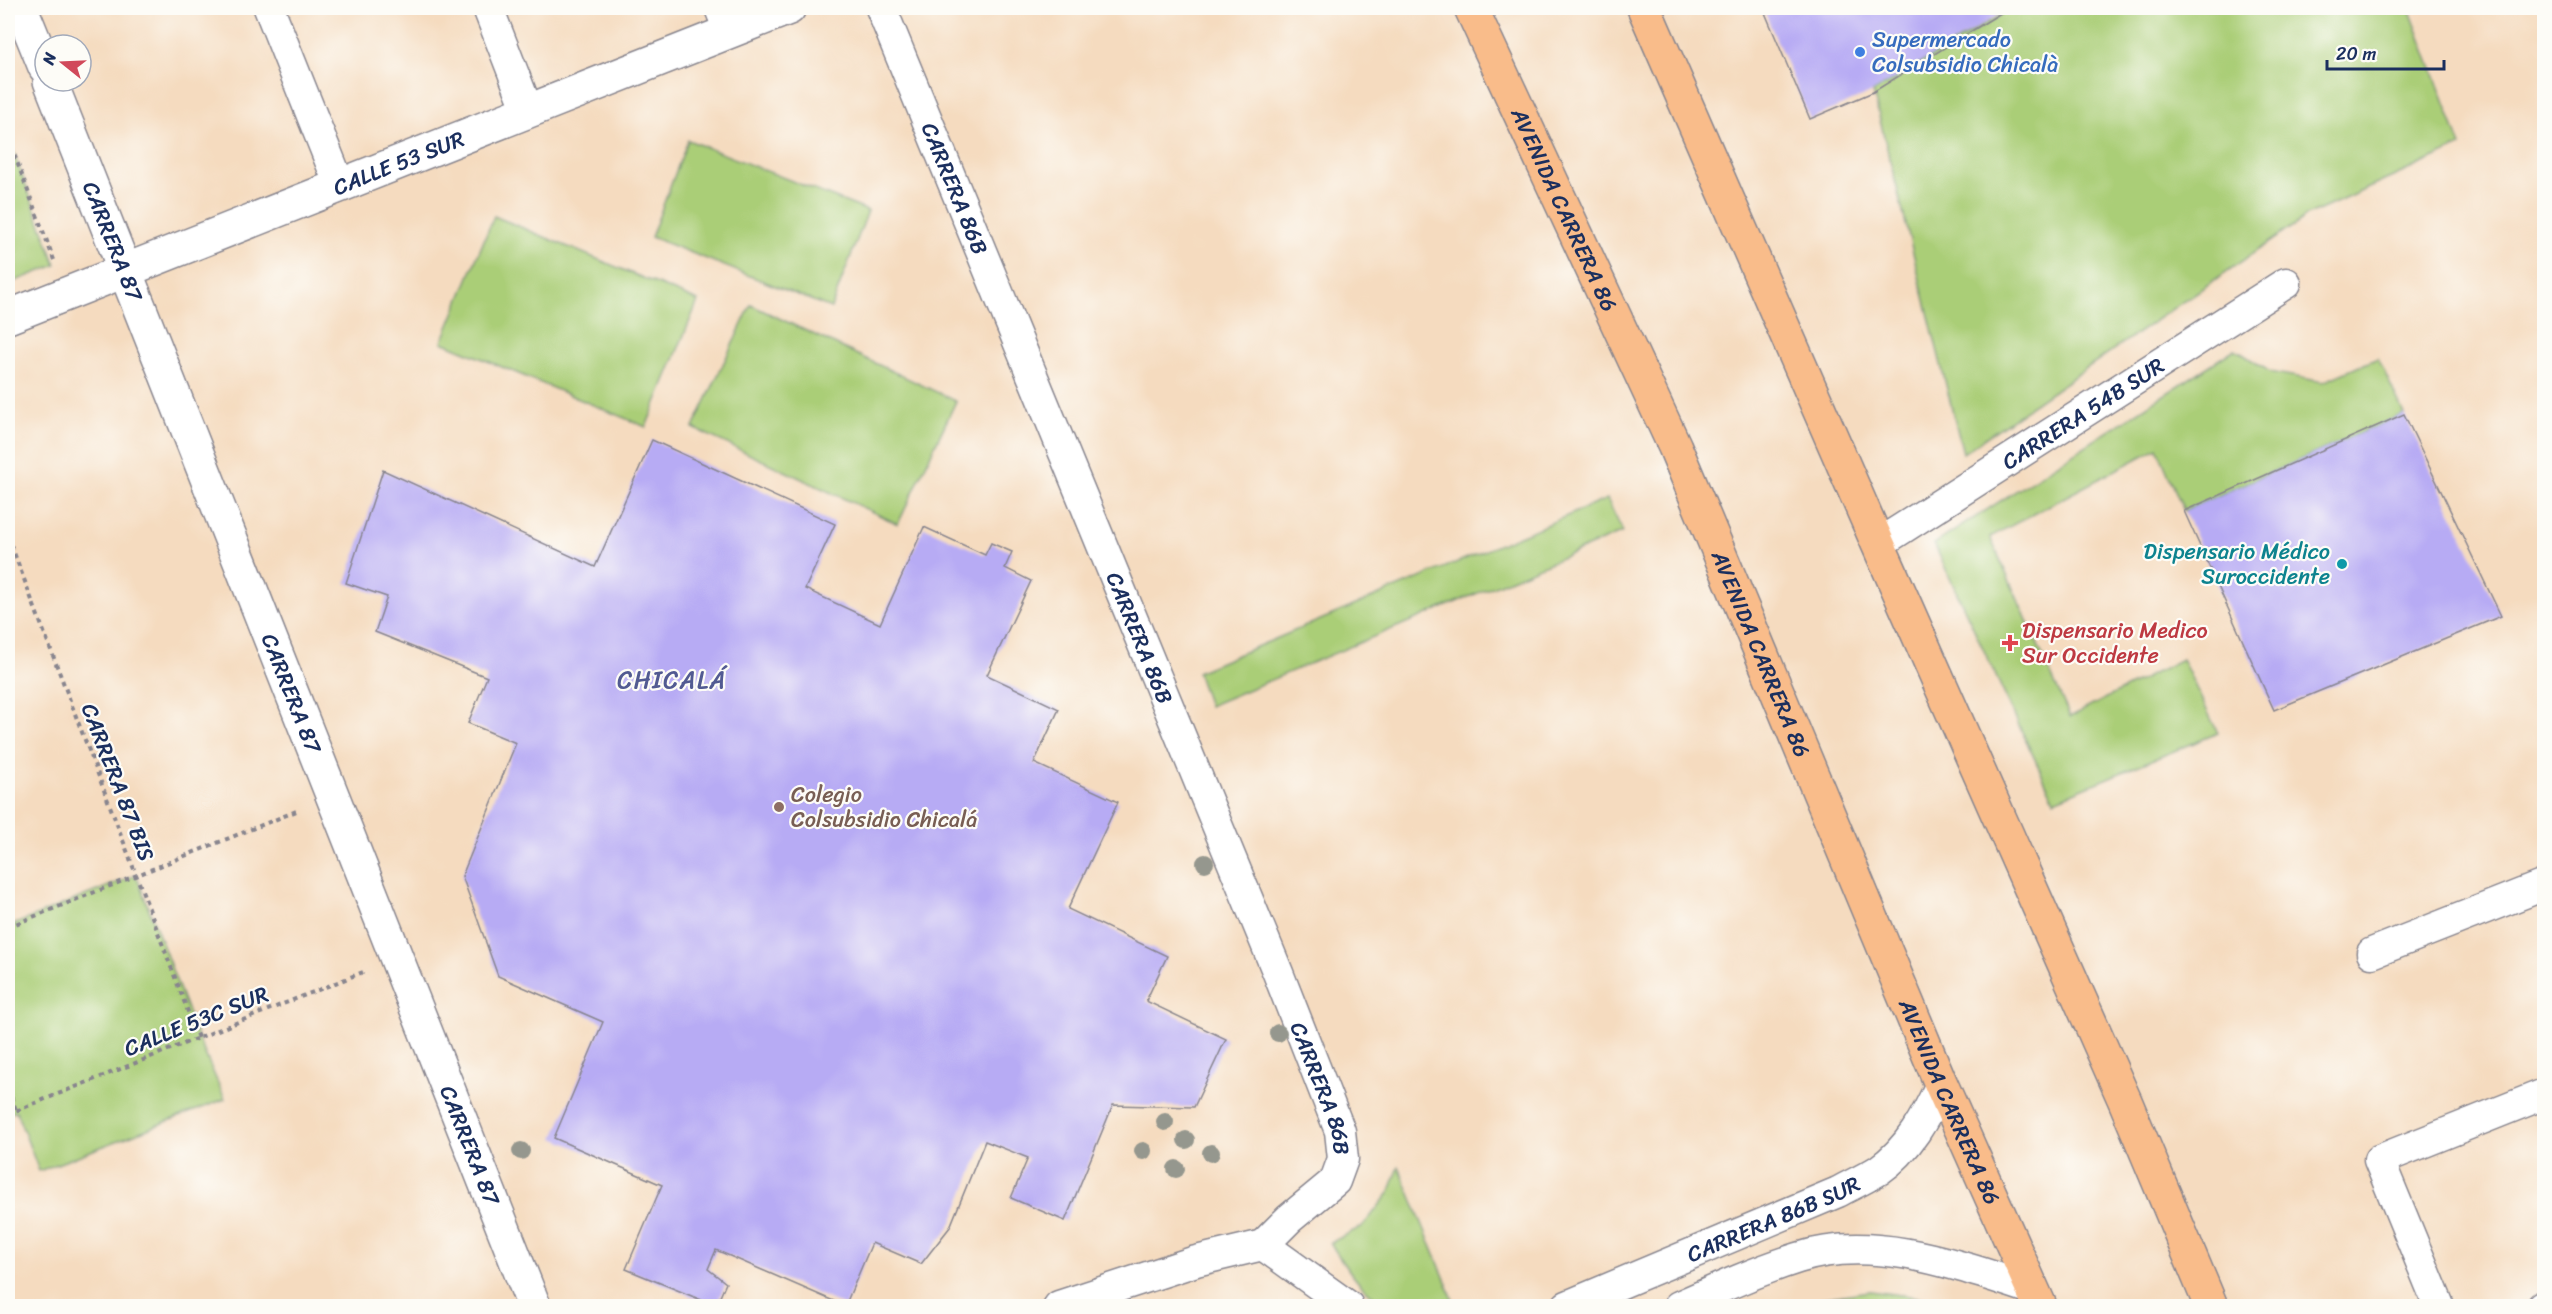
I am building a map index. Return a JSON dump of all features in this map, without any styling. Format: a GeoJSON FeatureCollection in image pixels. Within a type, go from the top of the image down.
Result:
{"type":"FeatureCollection","features":[{"type":"Feature","properties":{"kind":"main road","name":"AVENIDA CARRERA 86"},"geometry":{"type":"LineString","coordinates":[[1471,8],[1675,447],[1941,1084],[2036,1298]]}},
{"type":"Feature","properties":{"kind":"main road"},"geometry":{"type":"LineString","coordinates":[[1644,8],[1878,544],[2126,1101],[2211,1306]]}},
{"type":"Feature","properties":{"kind":"street"},"geometry":{"type":"LineString","coordinates":[[21,8],[33,38]]}},
{"type":"Feature","properties":{"kind":"street"},"geometry":{"type":"LineString","coordinates":[[269,8],[340,186]]}},
{"type":"Feature","properties":{"kind":"street"},"geometry":{"type":"LineString","coordinates":[[488,8],[528,111]]}},
{"type":"Feature","properties":{"kind":"street","name":"CALLE 53 SUR"},"geometry":{"type":"LineString","coordinates":[[8,317],[528,111],[725,19],[789,8]]}},
{"type":"Feature","properties":{"kind":"street","name":"CARRERA 86B"},"geometry":{"type":"LineString","coordinates":[[881,8],[1278,973],[1340,1131],[1343,1159],[1335,1181],[1289,1219],[1263,1245]]}},
{"type":"Feature","properties":{"kind":"street","name":"CARRERA 87"},"geometry":{"type":"LineString","coordinates":[[56,93],[534,1306]]}},
{"type":"Feature","properties":{"kind":"street","name":"CARRERA 54B SUR"},"geometry":{"type":"LineString","coordinates":[[1878,544],[2286,283]]}},
{"type":"Feature","properties":{"kind":"street"},"geometry":{"type":"LineString","coordinates":[[2372,953],[2544,885]]}},
{"type":"Feature","properties":{"kind":"street","name":"CARRERA 86B SUR"},"geometry":{"type":"LineString","coordinates":[[1567,1306],[1838,1192],[1880,1169],[1911,1140],[1941,1084]]}},
{"type":"Feature","properties":{"kind":"street"},"geometry":{"type":"LineString","coordinates":[[2439,1306],[2379,1160],[2544,1094]]}},
{"type":"Feature","properties":{"kind":"street"},"geometry":{"type":"LineString","coordinates":[[1059,1306],[1196,1261],[1263,1245],[1348,1306]]}},
{"type":"Feature","properties":{"kind":"street","name":"CARRERA 86B SUR"},"geometry":{"type":"LineString","coordinates":[[1678,1306],[1799,1257],[1836,1251],[1883,1251],[1933,1258],[2036,1298]]}},
{"type":"Feature","properties":{"kind":"path"},"geometry":{"type":"LineString","coordinates":[[8,138],[56,265]]}},
{"type":"Feature","properties":{"kind":"path","name":"CARRERA 87 BIS"},"geometry":{"type":"LineString","coordinates":[[8,537],[198,1038]]}},
{"type":"Feature","properties":{"kind":"path"},"geometry":{"type":"LineString","coordinates":[[8,927],[333,797]]}},
{"type":"Feature","properties":{"kind":"path","name":"CALLE 53C SUR"},"geometry":{"type":"LineString","coordinates":[[8,1114],[397,958]]}},
{"type":"Feature","properties":{"kind":"path"},"geometry":{"type":"LineString","coordinates":[[8,1088],[16,1110]]}},
{"type":"Feature","properties":{"kind":"green space"},"geometry":{"type":"Polygon","coordinates":[[[2012,8],[2409,8],[2461,146],[2309,215],[1963,453],[1873,92],[2012,8]]]}},
{"type":"Feature","properties":{"kind":"green space"},"geometry":{"type":"Polygon","coordinates":[[[8,138],[56,265],[8,284],[8,138]]]}},
{"type":"Feature","properties":{"kind":"green space"},"geometry":{"type":"Polygon","coordinates":[[[688,140],[868,211],[831,308],[651,237],[688,140]]]}},
{"type":"Feature","properties":{"kind":"green space"},"geometry":{"type":"Polygon","coordinates":[[[494,216],[698,301],[646,427],[442,342],[494,216]]]}},
{"type":"Feature","properties":{"kind":"green space"},"geometry":{"type":"Polygon","coordinates":[[[751,305],[956,401],[898,524],[693,428],[751,305]]]}},
{"type":"Feature","properties":{"kind":"green space"},"geometry":{"type":"Polygon","coordinates":[[[2235,349],[2270,372],[2323,382],[2378,358],[2404,414],[2184,511],[2157,448],[1990,537],[2070,717],[2182,659],[2218,733],[2054,800],[1934,544],[2235,349]]]}},
{"type":"Feature","properties":{"kind":"green space"},"geometry":{"type":"Polygon","coordinates":[[[1607,499],[1623,532],[1209,706],[1197,672],[1607,499]]]}},
{"type":"Feature","properties":{"kind":"green space"},"geometry":{"type":"Polygon","coordinates":[[[136,875],[198,1038],[225,1099],[39,1171],[16,1111],[8,1114],[8,927],[136,875]]]}},
{"type":"Feature","properties":{"kind":"green space"},"geometry":{"type":"Polygon","coordinates":[[[1399,1167],[1455,1306],[1394,1306],[1383,1302],[1357,1281],[1330,1243],[1363,1226],[1389,1193],[1399,1167]]]}},
{"type":"Feature","properties":{"kind":"green space"},"geometry":{"type":"Polygon","coordinates":[[[1870,1291],[1986,1306],[1780,1306],[1870,1291]]]}},
{"type":"Feature","properties":{"kind":"building","name":"Supermercado Colsubsidio Chicalà"},"geometry":{"type":"Polygon","coordinates":[[[1763,8],[2002,8],[2004,11],[1873,92],[1810,119],[1763,8]]]}},
{"type":"Feature","properties":{"kind":"building","name":"Dispensario Médico Suroccidente"},"geometry":{"type":"Polygon","coordinates":[[[2404,414],[2501,616],[2274,710],[2184,511],[2404,414]]]}},
{"type":"Feature","properties":{"kind":"building"},"geometry":{"type":"Polygon","coordinates":[[[652,440],[835,524],[805,589],[880,624],[924,527],[985,555],[991,543],[1012,552],[1005,568],[1031,581],[987,675],[1059,709],[1034,763],[1118,802],[1068,909],[1167,956],[1146,1001],[1226,1039],[1194,1107],[1113,1105],[1065,1221],[1011,1198],[1028,1158],[985,1141],[950,1227],[921,1264],[872,1243],[845,1306],[716,1250],[708,1269],[726,1283],[716,1306],[626,1269],[662,1185],[554,1138],[603,1022],[498,976],[462,876],[516,743],[468,723],[487,677],[375,632],[387,597],[346,583],[383,470],[595,567],[652,440]]]}},
{"type":"Feature","properties":{"kind":"place","name":"Supermercado Colsubsidio Chicalà"},"geometry":{"type":"Point","coordinates":[1860,52]}},
{"type":"Feature","properties":{"kind":"place","name":"Dispensario Médico Suroccidente"},"geometry":{"type":"Point","coordinates":[2342,564]}},
{"type":"Feature","properties":{"kind":"place","name":"Dispensario Medico Sur Occidente"},"geometry":{"type":"Point","coordinates":[2010,643]}},
{"type":"Feature","properties":{"kind":"place","name":"Colegio Colsubsidio Chicalá"},"geometry":{"type":"Point","coordinates":[779,807]}},
{"type":"Feature","properties":{"kind":"district","name":"CHICALÁ"},"geometry":{"type":"Point","coordinates":[672,680]}}]}
